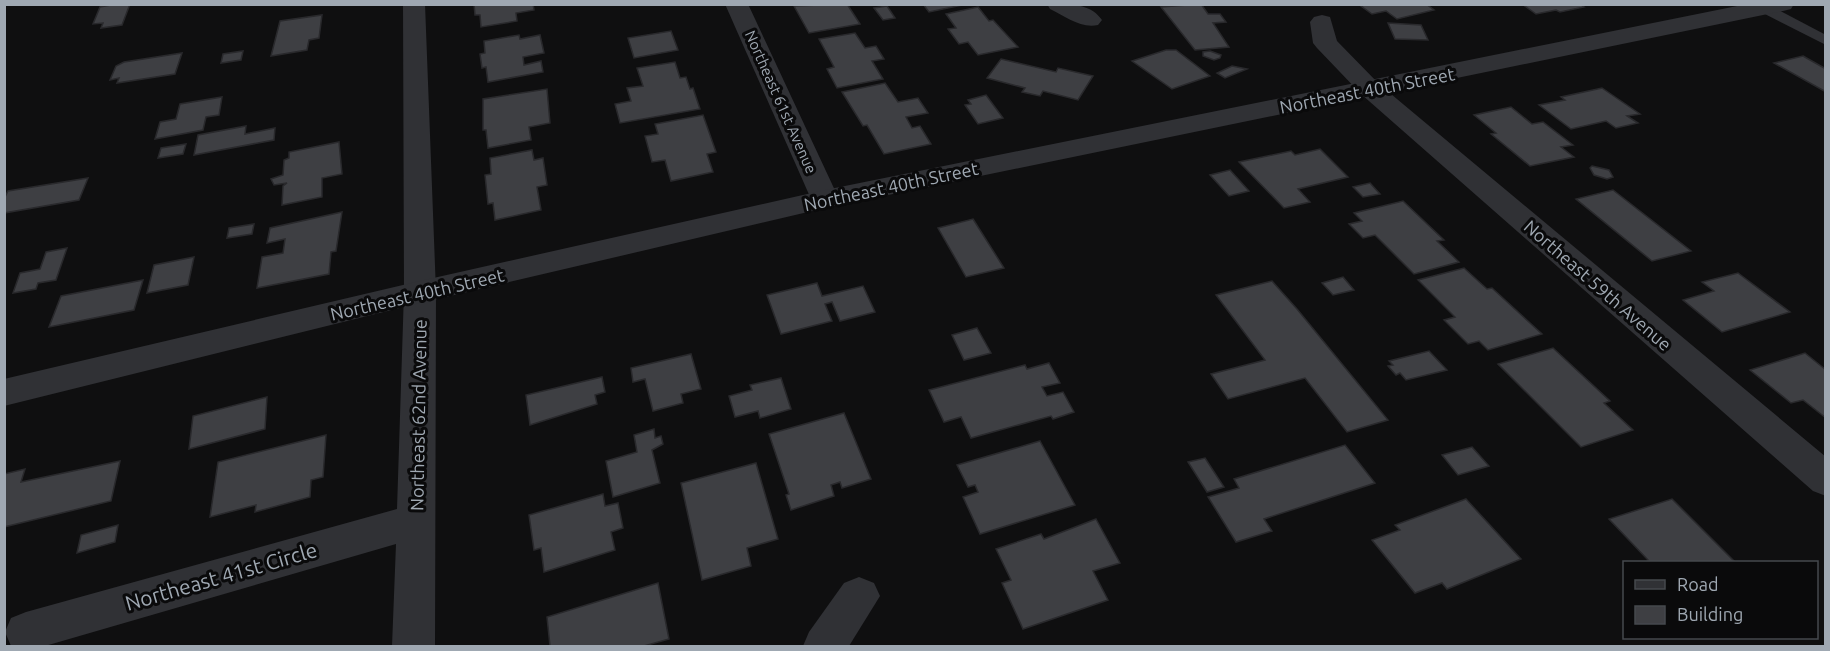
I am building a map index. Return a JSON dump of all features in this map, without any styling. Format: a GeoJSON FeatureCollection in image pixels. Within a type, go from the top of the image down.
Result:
{"type":"FeatureCollection","features":[{"type":"Feature","properties":{"kind":"street","name":"Northeast 62nd Avenue"},"geometry":{"type":"LineString","coordinates":[[414,4],[420,292],[414,646]]}},
{"type":"Feature","properties":{"kind":"street","name":"Northeast 61st Avenue"},"geometry":{"type":"LineString","coordinates":[[736,4],[825,199]]}},
{"type":"Feature","properties":{"kind":"street"},"geometry":{"type":"LineString","coordinates":[[1059,4],[1090,20]]}},
{"type":"Feature","properties":{"kind":"street","name":"Northeast 40th Street"},"geometry":{"type":"LineString","coordinates":[[4,393],[420,292],[825,199],[1773,6]]}},
{"type":"Feature","properties":{"kind":"street","name":"Northeast 59th Avenue"},"geometry":{"type":"LineString","coordinates":[[1322,22],[1325,43],[1370,89],[1826,480]]}},
{"type":"Feature","properties":{"kind":"street","name":"Northeast 41st Circle"},"geometry":{"type":"LineString","coordinates":[[26,632],[416,521]]}},
{"type":"Feature","properties":{"kind":"street"},"geometry":{"type":"LineString","coordinates":[[824,646],[859,596]]}},
{"type":"Feature","properties":{"kind":"lane"},"geometry":{"type":"LineString","coordinates":[[1773,6],[1826,41]]}},
{"type":"Feature","properties":{"kind":"building"},"geometry":{"type":"Polygon","coordinates":[[[130,4],[122,25],[101,28],[103,23],[93,24],[100,7],[130,4]]]}},
{"type":"Feature","properties":{"kind":"building"},"geometry":{"type":"Polygon","coordinates":[[[474,4],[533,4],[534,10],[516,13],[517,21],[481,27],[480,15],[475,15],[474,4]]]}},
{"type":"Feature","properties":{"kind":"building"},"geometry":{"type":"Polygon","coordinates":[[[847,4],[860,24],[809,33],[794,6],[847,4]]]}},
{"type":"Feature","properties":{"kind":"building"},"geometry":{"type":"Polygon","coordinates":[[[923,4],[967,4],[929,12],[923,4]]]}},
{"type":"Feature","properties":{"kind":"building"},"geometry":{"type":"Polygon","coordinates":[[[1201,4],[1208,14],[1220,14],[1226,22],[1213,23],[1229,47],[1195,50],[1161,7],[1201,4]]]}},
{"type":"Feature","properties":{"kind":"building"},"geometry":{"type":"Polygon","coordinates":[[[1426,4],[1434,10],[1397,19],[1386,11],[1372,14],[1361,6],[1426,4]]]}},
{"type":"Feature","properties":{"kind":"building"},"geometry":{"type":"Polygon","coordinates":[[[1522,4],[1585,4],[1581,5],[1584,7],[1560,12],[1556,10],[1536,14],[1522,4]]]}},
{"type":"Feature","properties":{"kind":"building"},"geometry":{"type":"Polygon","coordinates":[[[887,6],[895,18],[883,20],[874,8],[887,6]]]}},
{"type":"Feature","properties":{"kind":"building"},"geometry":{"type":"Polygon","coordinates":[[[978,7],[989,21],[993,20],[1018,47],[978,55],[968,42],[959,44],[948,29],[956,28],[946,14],[978,7]]]}},
{"type":"Feature","properties":{"kind":"building"},"geometry":{"type":"Polygon","coordinates":[[[322,15],[319,38],[309,40],[307,50],[271,56],[280,21],[322,15]]]}},
{"type":"Feature","properties":{"kind":"building"},"geometry":{"type":"Polygon","coordinates":[[[1388,23],[1421,25],[1428,40],[1395,39],[1388,23]]]}},
{"type":"Feature","properties":{"kind":"building"},"geometry":{"type":"Polygon","coordinates":[[[671,31],[678,50],[634,58],[628,38],[671,31]]]}},
{"type":"Feature","properties":{"kind":"building"},"geometry":{"type":"Polygon","coordinates":[[[855,33],[865,48],[876,46],[884,59],[872,61],[883,79],[837,88],[827,69],[834,67],[819,39],[855,33]]]}},
{"type":"Feature","properties":{"kind":"building"},"geometry":{"type":"Polygon","coordinates":[[[519,35],[520,39],[540,35],[544,53],[523,57],[524,65],[541,61],[543,72],[488,82],[486,67],[482,68],[480,54],[485,53],[484,41],[519,35]]]}},
{"type":"Feature","properties":{"kind":"building"},"geometry":{"type":"Polygon","coordinates":[[[1166,50],[1176,50],[1210,76],[1172,89],[1132,61],[1166,50]]]}},
{"type":"Feature","properties":{"kind":"building"},"geometry":{"type":"Polygon","coordinates":[[[243,51],[241,60],[221,63],[223,54],[243,51]]]}},
{"type":"Feature","properties":{"kind":"building"},"geometry":{"type":"Polygon","coordinates":[[[1210,51],[1221,55],[1220,58],[1214,60],[1203,56],[1203,52],[1210,51]]]}},
{"type":"Feature","properties":{"kind":"building"},"geometry":{"type":"Polygon","coordinates":[[[182,53],[175,74],[117,83],[119,78],[110,80],[116,66],[124,62],[182,53]]]}},
{"type":"Feature","properties":{"kind":"building"},"geometry":{"type":"Polygon","coordinates":[[[1803,56],[1826,69],[1826,92],[1774,63],[1803,56]]]}},
{"type":"Feature","properties":{"kind":"building"},"geometry":{"type":"Polygon","coordinates":[[[1001,59],[1056,72],[1058,68],[1093,76],[1078,100],[1043,91],[1040,96],[1022,92],[1025,88],[987,78],[1001,59]]]}},
{"type":"Feature","properties":{"kind":"building"},"geometry":{"type":"Polygon","coordinates":[[[675,62],[680,78],[686,77],[690,89],[693,88],[700,109],[620,123],[615,104],[631,101],[627,88],[643,86],[637,68],[675,62]]]}},
{"type":"Feature","properties":{"kind":"building"},"geometry":{"type":"Polygon","coordinates":[[[1232,66],[1247,69],[1225,78],[1217,73],[1232,66]]]}},
{"type":"Feature","properties":{"kind":"building"},"geometry":{"type":"Polygon","coordinates":[[[885,83],[898,102],[918,98],[928,113],[906,117],[912,128],[920,126],[931,144],[884,154],[867,125],[863,126],[842,92],[885,83]]]}},
{"type":"Feature","properties":{"kind":"building"},"geometry":{"type":"Polygon","coordinates":[[[1602,88],[1640,114],[1627,116],[1638,123],[1616,128],[1606,121],[1571,129],[1539,105],[1565,100],[1561,97],[1602,88]]]}},
{"type":"Feature","properties":{"kind":"building"},"geometry":{"type":"Polygon","coordinates":[[[547,89],[550,123],[529,127],[531,140],[488,148],[486,130],[483,130],[483,99],[547,89]]]}},
{"type":"Feature","properties":{"kind":"building"},"geometry":{"type":"Polygon","coordinates":[[[986,95],[1003,118],[978,124],[965,105],[971,104],[968,100],[986,95]]]}},
{"type":"Feature","properties":{"kind":"building"},"geometry":{"type":"Polygon","coordinates":[[[222,97],[219,115],[206,117],[203,130],[155,139],[160,122],[176,119],[180,104],[222,97]]]}},
{"type":"Feature","properties":{"kind":"building"},"geometry":{"type":"Polygon","coordinates":[[[1511,107],[1532,124],[1543,122],[1573,145],[1561,147],[1574,157],[1530,166],[1491,134],[1496,133],[1474,115],[1511,107]]]}},
{"type":"Feature","properties":{"kind":"building"},"geometry":{"type":"Polygon","coordinates":[[[703,115],[716,152],[707,154],[713,172],[671,181],[665,160],[652,162],[645,136],[658,134],[655,124],[703,115]]]}},
{"type":"Feature","properties":{"kind":"building"},"geometry":{"type":"Polygon","coordinates":[[[246,126],[245,134],[275,128],[274,140],[194,155],[198,135],[246,126]]]}},
{"type":"Feature","properties":{"kind":"building"},"geometry":{"type":"Polygon","coordinates":[[[339,142],[342,174],[322,178],[322,197],[282,205],[283,186],[287,183],[274,185],[271,179],[283,175],[284,160],[289,158],[289,152],[339,142]]]}},
{"type":"Feature","properties":{"kind":"building"},"geometry":{"type":"Polygon","coordinates":[[[186,144],[183,154],[158,158],[161,148],[186,144]]]}},
{"type":"Feature","properties":{"kind":"building"},"geometry":{"type":"Polygon","coordinates":[[[1320,149],[1348,177],[1298,189],[1310,202],[1284,208],[1239,162],[1291,151],[1295,155],[1320,149]]]}},
{"type":"Feature","properties":{"kind":"building"},"geometry":{"type":"Polygon","coordinates":[[[532,150],[534,160],[543,158],[547,185],[537,187],[541,210],[495,220],[493,203],[488,204],[485,175],[491,174],[490,158],[532,150]]]}},
{"type":"Feature","properties":{"kind":"building"},"geometry":{"type":"Polygon","coordinates":[[[1592,166],[1609,170],[1613,177],[1607,179],[1594,175],[1590,168],[1592,166]]]}},
{"type":"Feature","properties":{"kind":"building"},"geometry":{"type":"Polygon","coordinates":[[[1230,170],[1249,191],[1229,196],[1210,175],[1230,170]]]}},
{"type":"Feature","properties":{"kind":"building"},"geometry":{"type":"Polygon","coordinates":[[[88,178],[79,200],[4,213],[4,199],[8,191],[88,178]]]}},
{"type":"Feature","properties":{"kind":"building"},"geometry":{"type":"Polygon","coordinates":[[[1370,183],[1380,194],[1363,197],[1353,187],[1370,183]]]}},
{"type":"Feature","properties":{"kind":"building"},"geometry":{"type":"Polygon","coordinates":[[[1613,190],[1691,251],[1652,261],[1576,199],[1613,190]]]}},
{"type":"Feature","properties":{"kind":"building"},"geometry":{"type":"Polygon","coordinates":[[[1403,201],[1444,240],[1437,241],[1459,262],[1414,274],[1375,235],[1363,238],[1349,224],[1362,221],[1354,213],[1403,201]]]}},
{"type":"Feature","properties":{"kind":"building"},"geometry":{"type":"Polygon","coordinates":[[[342,212],[336,251],[331,252],[329,274],[257,288],[262,257],[283,253],[285,239],[267,243],[270,228],[342,212]]]}},
{"type":"Feature","properties":{"kind":"building"},"geometry":{"type":"Polygon","coordinates":[[[973,219],[1004,268],[966,277],[938,228],[973,219]]]}},
{"type":"Feature","properties":{"kind":"building"},"geometry":{"type":"Polygon","coordinates":[[[254,224],[252,234],[227,238],[229,228],[254,224]]]}},
{"type":"Feature","properties":{"kind":"building"},"geometry":{"type":"Polygon","coordinates":[[[67,248],[56,280],[38,283],[36,289],[13,293],[20,273],[40,269],[46,252],[67,248]]]}},
{"type":"Feature","properties":{"kind":"building"},"geometry":{"type":"Polygon","coordinates":[[[194,257],[188,285],[147,293],[154,265],[194,257]]]}},
{"type":"Feature","properties":{"kind":"building"},"geometry":{"type":"Polygon","coordinates":[[[1464,268],[1487,289],[1492,288],[1542,334],[1488,350],[1479,341],[1468,344],[1444,320],[1455,317],[1418,280],[1464,268]]]}},
{"type":"Feature","properties":{"kind":"building"},"geometry":{"type":"Polygon","coordinates":[[[1738,273],[1790,312],[1722,332],[1683,300],[1714,291],[1702,282],[1738,273]]]}},
{"type":"Feature","properties":{"kind":"building"},"geometry":{"type":"Polygon","coordinates":[[[1343,277],[1354,290],[1333,295],[1322,283],[1343,277]]]}},
{"type":"Feature","properties":{"kind":"building"},"geometry":{"type":"Polygon","coordinates":[[[143,280],[134,310],[49,327],[61,296],[143,280]]]}},
{"type":"Feature","properties":{"kind":"building"},"geometry":{"type":"Polygon","coordinates":[[[1272,281],[1388,420],[1347,432],[1305,378],[1228,399],[1211,374],[1265,360],[1216,295],[1272,281]]]}},
{"type":"Feature","properties":{"kind":"building"},"geometry":{"type":"Polygon","coordinates":[[[817,283],[822,296],[863,286],[875,312],[840,321],[832,302],[825,304],[832,321],[781,334],[767,295],[817,283]]]}},
{"type":"Feature","properties":{"kind":"building"},"geometry":{"type":"Polygon","coordinates":[[[977,328],[991,353],[964,360],[952,335],[977,328]]]}},
{"type":"Feature","properties":{"kind":"building"},"geometry":{"type":"Polygon","coordinates":[[[1553,348],[1610,401],[1604,403],[1633,430],[1581,447],[1498,364],[1553,348]]]}},
{"type":"Feature","properties":{"kind":"building"},"geometry":{"type":"Polygon","coordinates":[[[1429,351],[1447,370],[1406,380],[1400,373],[1396,375],[1388,366],[1393,365],[1389,361],[1429,351]]]}},
{"type":"Feature","properties":{"kind":"building"},"geometry":{"type":"Polygon","coordinates":[[[1805,353],[1826,370],[1826,418],[1803,400],[1791,403],[1750,370],[1805,353]]]}},
{"type":"Feature","properties":{"kind":"building"},"geometry":{"type":"Polygon","coordinates":[[[691,354],[701,389],[681,394],[683,403],[653,411],[645,379],[633,382],[631,368],[691,354]]]}},
{"type":"Feature","properties":{"kind":"building"},"geometry":{"type":"Polygon","coordinates":[[[1049,363],[1060,383],[1042,387],[1047,396],[1063,392],[1074,412],[971,438],[961,417],[944,422],[929,390],[1025,365],[1027,369],[1049,363]]]}},
{"type":"Feature","properties":{"kind":"building"},"geometry":{"type":"Polygon","coordinates":[[[602,377],[605,392],[595,395],[597,404],[530,425],[526,395],[602,377]]]}},
{"type":"Feature","properties":{"kind":"building"},"geometry":{"type":"Polygon","coordinates":[[[781,378],[791,409],[760,418],[758,411],[735,417],[729,396],[752,390],[750,385],[781,378]]]}},
{"type":"Feature","properties":{"kind":"building"},"geometry":{"type":"Polygon","coordinates":[[[267,397],[265,429],[189,449],[193,416],[267,397]]]}},
{"type":"Feature","properties":{"kind":"building"},"geometry":{"type":"Polygon","coordinates":[[[844,413],[871,479],[842,488],[840,482],[831,485],[834,496],[791,510],[786,495],[789,494],[769,434],[844,413]]]}},
{"type":"Feature","properties":{"kind":"building"},"geometry":{"type":"Polygon","coordinates":[[[654,429],[655,438],[661,436],[663,444],[652,450],[660,483],[613,497],[606,461],[637,452],[634,435],[654,429]]]}},
{"type":"Feature","properties":{"kind":"building"},"geometry":{"type":"Polygon","coordinates":[[[326,435],[323,477],[311,480],[310,497],[255,512],[256,505],[210,517],[218,462],[326,435]]]}},
{"type":"Feature","properties":{"kind":"building"},"geometry":{"type":"Polygon","coordinates":[[[1040,441],[1075,505],[980,534],[963,497],[978,492],[975,485],[968,487],[957,465],[1040,441]]]}},
{"type":"Feature","properties":{"kind":"building"},"geometry":{"type":"Polygon","coordinates":[[[1345,445],[1375,483],[1264,519],[1272,531],[1236,542],[1208,497],[1239,488],[1234,479],[1345,445]]]}},
{"type":"Feature","properties":{"kind":"building"},"geometry":{"type":"Polygon","coordinates":[[[1472,447],[1489,466],[1458,475],[1442,455],[1472,447]]]}},
{"type":"Feature","properties":{"kind":"building"},"geometry":{"type":"Polygon","coordinates":[[[1205,458],[1224,487],[1207,492],[1188,462],[1205,458]]]}},
{"type":"Feature","properties":{"kind":"building"},"geometry":{"type":"Polygon","coordinates":[[[120,461],[111,501],[4,527],[4,474],[25,469],[21,482],[120,461]]]}},
{"type":"Feature","properties":{"kind":"building"},"geometry":{"type":"Polygon","coordinates":[[[756,463],[778,539],[747,548],[751,566],[702,580],[681,483],[756,463]]]}},
{"type":"Feature","properties":{"kind":"building"},"geometry":{"type":"Polygon","coordinates":[[[603,494],[605,506],[618,503],[623,528],[611,532],[615,550],[544,572],[541,548],[534,550],[529,515],[603,494]]]}},
{"type":"Feature","properties":{"kind":"building"},"geometry":{"type":"Polygon","coordinates":[[[1466,499],[1521,559],[1447,589],[1442,583],[1415,593],[1372,540],[1400,530],[1395,525],[1466,499]]]}},
{"type":"Feature","properties":{"kind":"building"},"geometry":{"type":"Polygon","coordinates":[[[1672,499],[1734,561],[1649,561],[1609,519],[1672,499]]]}},
{"type":"Feature","properties":{"kind":"building"},"geometry":{"type":"Polygon","coordinates":[[[1096,519],[1120,563],[1093,571],[1108,600],[1023,629],[1002,583],[1011,580],[996,549],[1041,534],[1044,539],[1096,519]]]}},
{"type":"Feature","properties":{"kind":"building"},"geometry":{"type":"Polygon","coordinates":[[[118,525],[115,542],[77,553],[81,535],[118,525]]]}},
{"type":"Feature","properties":{"kind":"building"},"geometry":{"type":"Polygon","coordinates":[[[658,583],[669,639],[644,646],[550,646],[547,617],[658,583]]]}}]}
